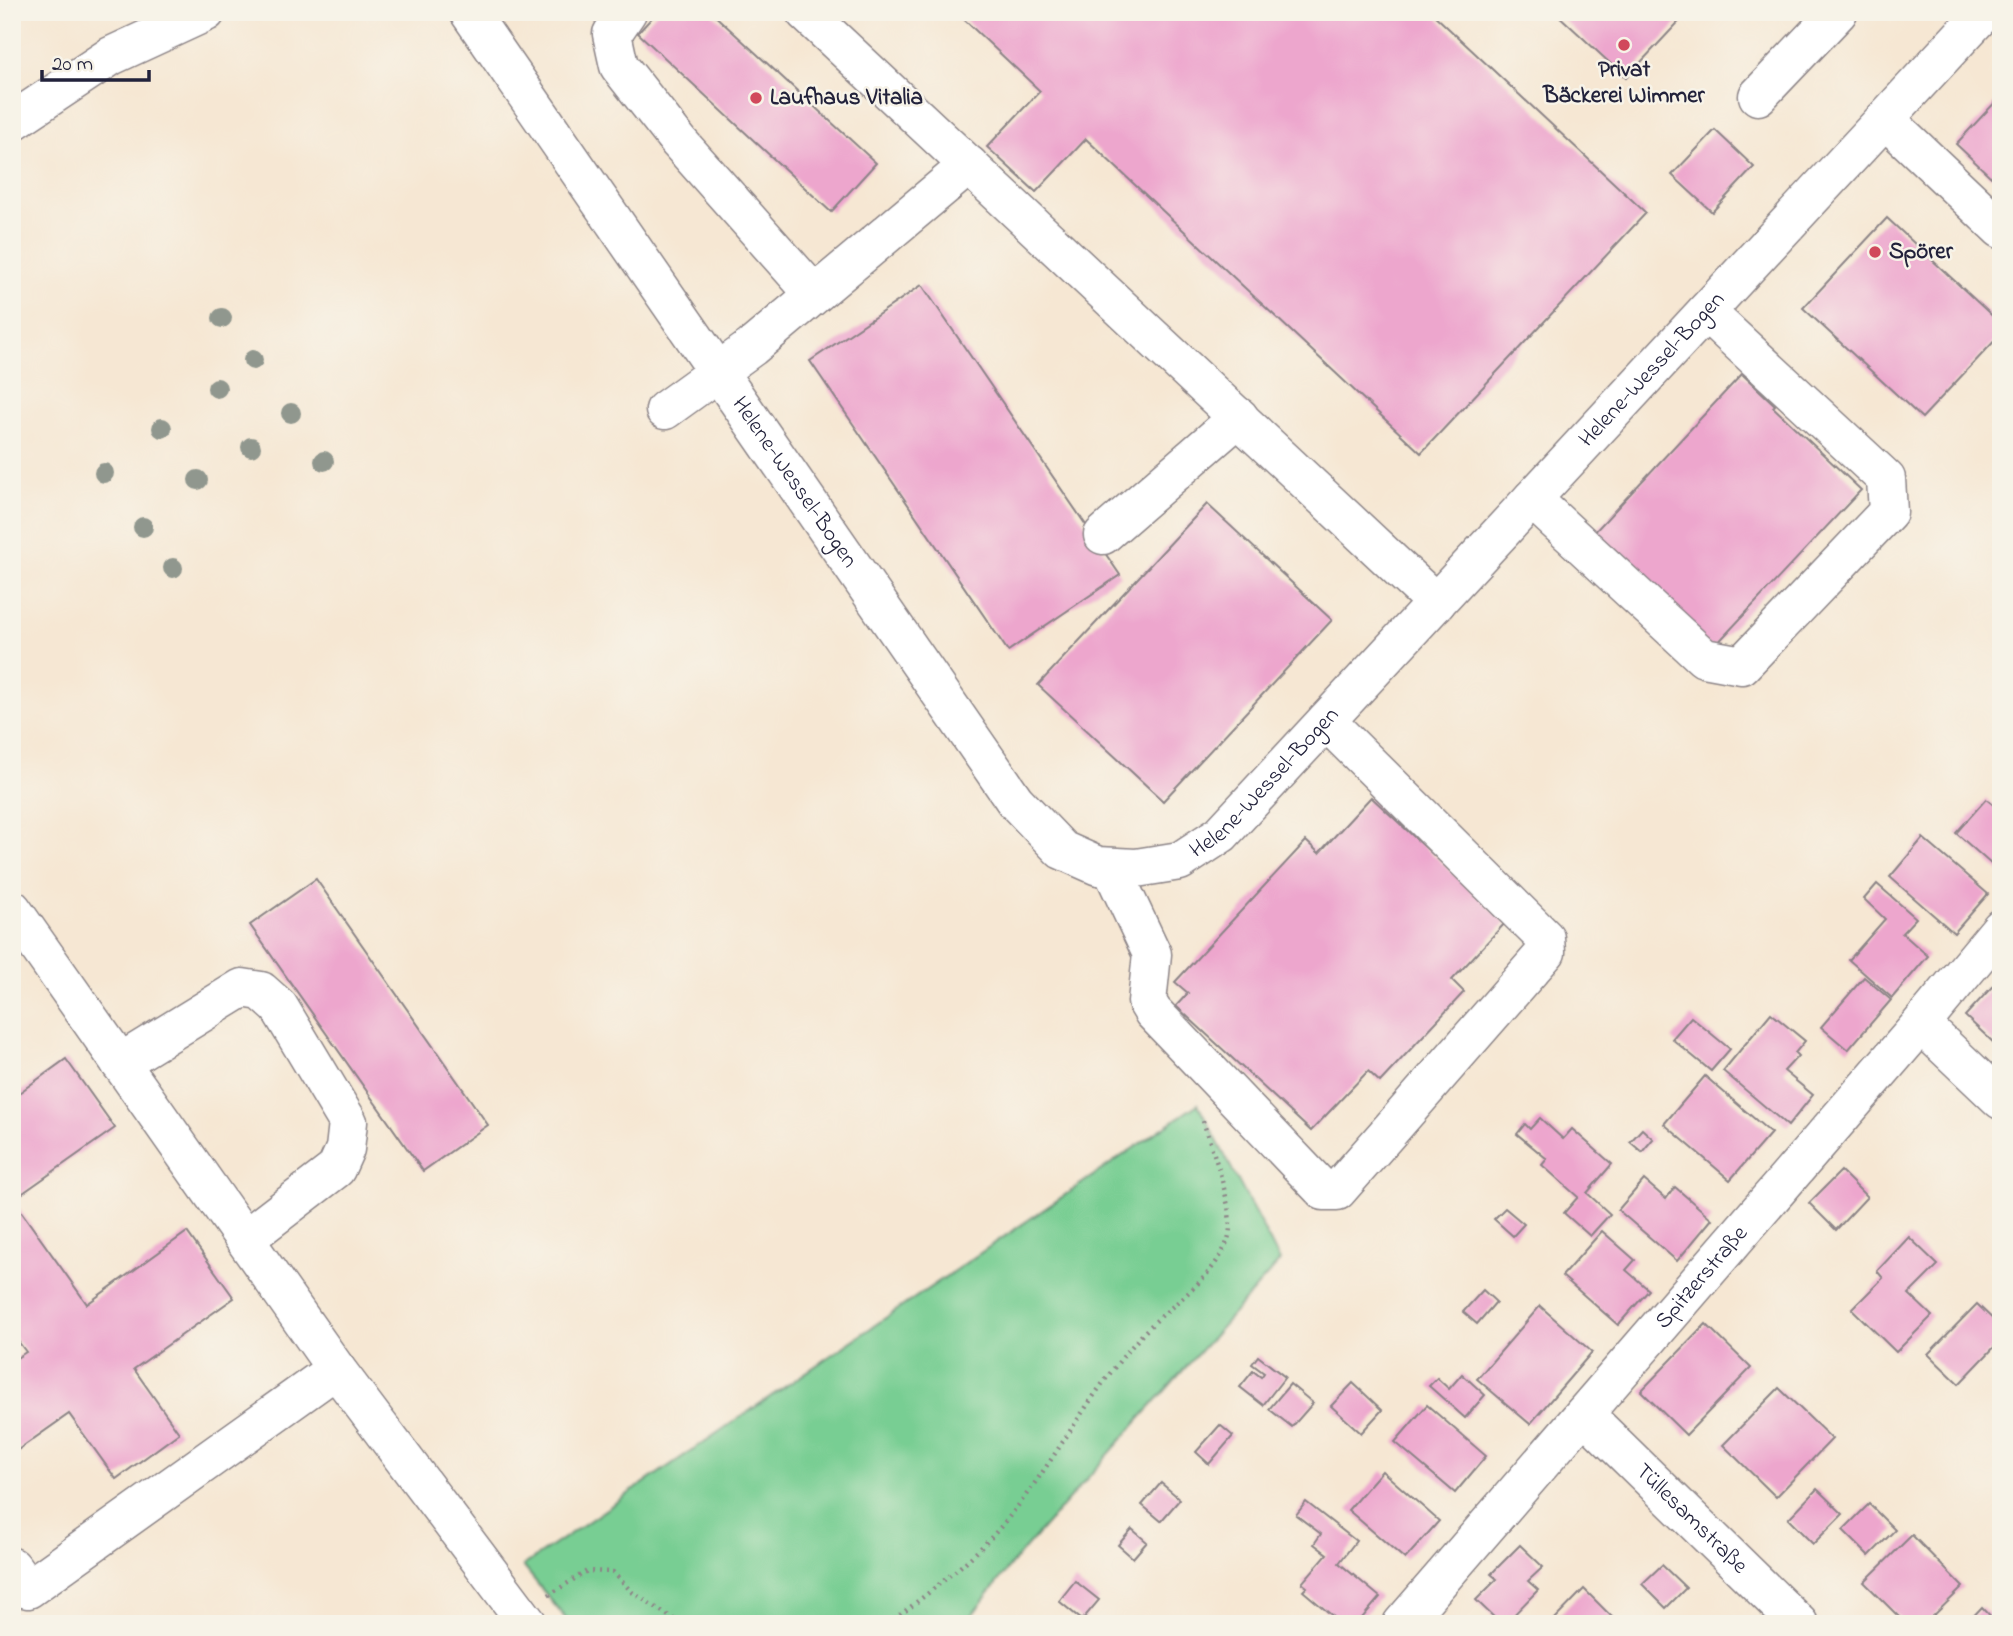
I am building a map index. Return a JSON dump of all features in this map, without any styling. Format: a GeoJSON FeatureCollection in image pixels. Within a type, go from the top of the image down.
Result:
{"type":"FeatureCollection","features":[{"type":"Feature","properties":{"kind":"street"},"geometry":{"type":"LineString","coordinates":[[12,122],[111,56],[205,12]]}},
{"type":"Feature","properties":{"kind":"street","name":"Helene-Wessel-Bogen"},"geometry":{"type":"LineString","coordinates":[[469,12],[1015,801],[1062,850],[1098,866],[1136,868],[1180,861],[1221,834],[1984,12]]}},
{"type":"Feature","properties":{"kind":"street"},"geometry":{"type":"LineString","coordinates":[[627,12],[612,34],[619,66],[678,142],[814,294]]}},
{"type":"Feature","properties":{"kind":"street"},"geometry":{"type":"LineString","coordinates":[[805,12],[1436,603]]}},
{"type":"Feature","properties":{"kind":"street"},"geometry":{"type":"LineString","coordinates":[[1759,96],[1838,12]]}},
{"type":"Feature","properties":{"kind":"street"},"geometry":{"type":"LineString","coordinates":[[1885,119],[2001,229]]}},
{"type":"Feature","properties":{"kind":"street"},"geometry":{"type":"LineString","coordinates":[[665,410],[752,347],[969,165]]}},
{"type":"Feature","properties":{"kind":"street"},"geometry":{"type":"LineString","coordinates":[[1532,499],[1704,658],[1742,665],[1888,512],[1885,479],[1706,312]]}},
{"type":"Feature","properties":{"kind":"street"},"geometry":{"type":"LineString","coordinates":[[1103,535],[1239,417]]}},
{"type":"Feature","properties":{"kind":"street"},"geometry":{"type":"LineString","coordinates":[[1111,867],[1152,954],[1147,1002],[1153,1012],[1324,1191],[1337,1191],[1546,952],[1545,938],[1326,721]]}},
{"type":"Feature","properties":{"kind":"street"},"geometry":{"type":"LineString","coordinates":[[12,909],[24,951],[120,1063],[335,1369],[519,1613]]}},
{"type":"Feature","properties":{"kind":"street","name":"Spitzerstraße"},"geometry":{"type":"LineString","coordinates":[[1402,1624],[2001,928]]}},
{"type":"Feature","properties":{"kind":"street"},"geometry":{"type":"LineString","coordinates":[[120,1063],[242,988],[261,991],[279,1007],[348,1122],[345,1149],[336,1169],[245,1240]]}},
{"type":"Feature","properties":{"kind":"street"},"geometry":{"type":"LineString","coordinates":[[1921,1024],[2001,1100]]}},
{"type":"Feature","properties":{"kind":"street"},"geometry":{"type":"LineString","coordinates":[[12,1567],[28,1589],[335,1369]]}},
{"type":"Feature","properties":{"kind":"street","name":"Tüllesamstraße"},"geometry":{"type":"LineString","coordinates":[[1584,1414],[1799,1624]]}},
{"type":"Feature","properties":{"kind":"path"},"geometry":{"type":"LineString","coordinates":[[889,1624],[967,1560],[997,1531],[1027,1493],[1107,1375],[1141,1335],[1212,1269],[1229,1237],[1229,1210],[1201,1116]]}},
{"type":"Feature","properties":{"kind":"path"},"geometry":{"type":"LineString","coordinates":[[519,1613],[587,1571],[612,1572],[632,1592],[681,1624]]}},
{"type":"Feature","properties":{"kind":"green space"},"geometry":{"type":"Polygon","coordinates":[[[1198,1104],[1280,1261],[1014,1561],[965,1624],[570,1624],[523,1566],[1198,1104]]]}},
{"type":"Feature","properties":{"kind":"building","name":"Laufhaus Vitalia"},"geometry":{"type":"Polygon","coordinates":[[[657,12],[711,12],[876,163],[831,212],[638,33],[657,12]]]}},
{"type":"Feature","properties":{"kind":"building"},"geometry":{"type":"Polygon","coordinates":[[[956,12],[1431,12],[1646,213],[1421,453],[1086,139],[1036,192],[987,147],[1040,91],[956,12]]]}},
{"type":"Feature","properties":{"kind":"building","name":"Privat Bäckerei Wimmer"},"geometry":{"type":"Polygon","coordinates":[[[1555,12],[1688,12],[1626,78],[1555,12]]]}},
{"type":"Feature","properties":{"kind":"building"},"geometry":{"type":"Polygon","coordinates":[[[2001,96],[2001,181],[1993,174],[1991,177],[1956,144],[2001,96]]]}},
{"type":"Feature","properties":{"kind":"building"},"geometry":{"type":"Polygon","coordinates":[[[1715,130],[1754,167],[1712,212],[1672,175],[1715,130]]]}},
{"type":"Feature","properties":{"kind":"building"},"geometry":{"type":"Polygon","coordinates":[[[1887,218],[2001,324],[2001,334],[1922,418],[1803,308],[1887,218]]]}},
{"type":"Feature","properties":{"kind":"building"},"geometry":{"type":"Polygon","coordinates":[[[922,285],[1120,575],[1008,651],[810,361],[922,285]]]}},
{"type":"Feature","properties":{"kind":"building"},"geometry":{"type":"Polygon","coordinates":[[[1742,374],[1861,490],[1712,649],[1589,538],[1742,374]]]}},
{"type":"Feature","properties":{"kind":"building"},"geometry":{"type":"Polygon","coordinates":[[[1207,504],[1332,620],[1163,801],[1038,685],[1207,504]]]}},
{"type":"Feature","properties":{"kind":"building"},"geometry":{"type":"Polygon","coordinates":[[[1371,797],[1506,922],[1452,980],[1464,992],[1380,1082],[1368,1071],[1311,1131],[1176,1006],[1188,993],[1175,982],[1306,841],[1319,853],[1371,797]]]}},
{"type":"Feature","properties":{"kind":"building"},"geometry":{"type":"Polygon","coordinates":[[[1986,799],[2001,811],[2001,873],[1956,833],[1986,799]]]}},
{"type":"Feature","properties":{"kind":"building"},"geometry":{"type":"Polygon","coordinates":[[[1923,838],[1988,894],[1954,933],[1890,877],[1923,838]]]}},
{"type":"Feature","properties":{"kind":"building"},"geometry":{"type":"Polygon","coordinates":[[[316,879],[488,1125],[423,1171],[250,925],[316,879]]]}},
{"type":"Feature","properties":{"kind":"building"},"geometry":{"type":"Polygon","coordinates":[[[1877,884],[1916,918],[1902,933],[1928,956],[1892,998],[1849,960],[1885,919],[1864,899],[1877,884]]]}},
{"type":"Feature","properties":{"kind":"building"},"geometry":{"type":"Polygon","coordinates":[[[1864,977],[1891,1000],[1848,1050],[1821,1027],[1864,977]]]}},
{"type":"Feature","properties":{"kind":"building"},"geometry":{"type":"Polygon","coordinates":[[[2001,977],[2001,1036],[1994,1043],[1965,1016],[2001,977]]]}},
{"type":"Feature","properties":{"kind":"building"},"geometry":{"type":"Polygon","coordinates":[[[1771,1013],[1805,1041],[1795,1053],[1798,1056],[1784,1071],[1813,1095],[1788,1126],[1723,1071],[1771,1013]]]}},
{"type":"Feature","properties":{"kind":"building"},"geometry":{"type":"Polygon","coordinates":[[[1691,1017],[1730,1049],[1711,1071],[1672,1039],[1691,1017]]]}},
{"type":"Feature","properties":{"kind":"building"},"geometry":{"type":"Polygon","coordinates":[[[66,1059],[115,1128],[13,1200],[87,1304],[187,1232],[234,1298],[134,1369],[179,1433],[116,1479],[69,1414],[12,1454],[12,1361],[26,1352],[12,1333],[12,1098],[66,1059]]]}},
{"type":"Feature","properties":{"kind":"building"},"geometry":{"type":"Polygon","coordinates":[[[1705,1076],[1771,1133],[1730,1180],[1664,1124],[1705,1076]]]}},
{"type":"Feature","properties":{"kind":"building"},"geometry":{"type":"Polygon","coordinates":[[[1540,1118],[1563,1139],[1572,1129],[1612,1164],[1587,1193],[1610,1214],[1590,1236],[1564,1213],[1578,1197],[1542,1165],[1547,1159],[1517,1134],[1525,1124],[1530,1129],[1540,1118]]]}},
{"type":"Feature","properties":{"kind":"building"},"geometry":{"type":"Polygon","coordinates":[[[1642,1129],[1653,1139],[1642,1152],[1630,1142],[1642,1129]]]}},
{"type":"Feature","properties":{"kind":"building"},"geometry":{"type":"Polygon","coordinates":[[[1841,1171],[1867,1197],[1836,1230],[1809,1203],[1841,1171]]]}},
{"type":"Feature","properties":{"kind":"building"},"geometry":{"type":"Polygon","coordinates":[[[1644,1180],[1666,1199],[1675,1187],[1712,1219],[1677,1261],[1618,1210],[1644,1180]]]}},
{"type":"Feature","properties":{"kind":"building"},"geometry":{"type":"Polygon","coordinates":[[[1505,1208],[1524,1224],[1513,1236],[1494,1219],[1505,1208]]]}},
{"type":"Feature","properties":{"kind":"building"},"geometry":{"type":"Polygon","coordinates":[[[1602,1231],[1635,1260],[1626,1270],[1649,1290],[1618,1325],[1562,1276],[1602,1231]]]}},
{"type":"Feature","properties":{"kind":"building"},"geometry":{"type":"Polygon","coordinates":[[[1909,1237],[1938,1265],[1909,1294],[1932,1316],[1896,1352],[1852,1309],[1883,1278],[1877,1271],[1909,1237]]]}},
{"type":"Feature","properties":{"kind":"building"},"geometry":{"type":"Polygon","coordinates":[[[1483,1290],[1496,1302],[1477,1324],[1463,1312],[1483,1290]]]}},
{"type":"Feature","properties":{"kind":"building"},"geometry":{"type":"Polygon","coordinates":[[[1977,1304],[2001,1327],[2001,1340],[1959,1384],[1928,1354],[1977,1304]]]}},
{"type":"Feature","properties":{"kind":"building"},"geometry":{"type":"Polygon","coordinates":[[[1540,1306],[1592,1352],[1530,1424],[1477,1379],[1540,1306]]]}},
{"type":"Feature","properties":{"kind":"building"},"geometry":{"type":"Polygon","coordinates":[[[1706,1324],[1751,1368],[1686,1435],[1641,1391],[1706,1324]]]}},
{"type":"Feature","properties":{"kind":"building"},"geometry":{"type":"Polygon","coordinates":[[[1258,1356],[1285,1377],[1263,1405],[1240,1387],[1253,1371],[1261,1377],[1264,1373],[1252,1364],[1258,1356]]]}},
{"type":"Feature","properties":{"kind":"building"},"geometry":{"type":"Polygon","coordinates":[[[1462,1374],[1485,1395],[1465,1418],[1429,1386],[1437,1378],[1449,1389],[1462,1374]]]}},
{"type":"Feature","properties":{"kind":"building"},"geometry":{"type":"Polygon","coordinates":[[[1353,1383],[1382,1410],[1361,1433],[1331,1406],[1353,1383]]]}},
{"type":"Feature","properties":{"kind":"building"},"geometry":{"type":"Polygon","coordinates":[[[1290,1384],[1313,1403],[1292,1427],[1269,1409],[1290,1384]]]}},
{"type":"Feature","properties":{"kind":"building"},"geometry":{"type":"Polygon","coordinates":[[[1779,1388],[1832,1439],[1776,1497],[1723,1445],[1779,1388]]]}},
{"type":"Feature","properties":{"kind":"building"},"geometry":{"type":"Polygon","coordinates":[[[1427,1405],[1486,1456],[1455,1493],[1395,1442],[1427,1405]]]}},
{"type":"Feature","properties":{"kind":"building"},"geometry":{"type":"Polygon","coordinates":[[[1220,1425],[1233,1436],[1209,1464],[1196,1452],[1220,1425]]]}},
{"type":"Feature","properties":{"kind":"building"},"geometry":{"type":"Polygon","coordinates":[[[1382,1471],[1439,1521],[1405,1559],[1348,1510],[1382,1471]]]}},
{"type":"Feature","properties":{"kind":"building"},"geometry":{"type":"Polygon","coordinates":[[[1161,1483],[1180,1499],[1161,1521],[1142,1505],[1161,1483]]]}},
{"type":"Feature","properties":{"kind":"building"},"geometry":{"type":"Polygon","coordinates":[[[1817,1489],[1843,1514],[1813,1544],[1788,1519],[1817,1489]]]}},
{"type":"Feature","properties":{"kind":"building"},"geometry":{"type":"Polygon","coordinates":[[[1306,1502],[1356,1541],[1339,1563],[1380,1597],[1357,1624],[1342,1624],[1303,1591],[1307,1587],[1302,1583],[1327,1554],[1314,1544],[1321,1534],[1296,1515],[1306,1502]]]}},
{"type":"Feature","properties":{"kind":"building"},"geometry":{"type":"Polygon","coordinates":[[[1869,1504],[1895,1530],[1869,1556],[1843,1530],[1869,1504]]]}},
{"type":"Feature","properties":{"kind":"building"},"geometry":{"type":"Polygon","coordinates":[[[1132,1529],[1147,1542],[1133,1558],[1118,1545],[1132,1529]]]}},
{"type":"Feature","properties":{"kind":"building"},"geometry":{"type":"Polygon","coordinates":[[[1912,1535],[1963,1587],[1925,1624],[1906,1624],[1864,1582],[1912,1535]]]}},
{"type":"Feature","properties":{"kind":"building"},"geometry":{"type":"Polygon","coordinates":[[[1520,1545],[1543,1567],[1528,1581],[1538,1590],[1505,1624],[1501,1624],[1476,1600],[1497,1579],[1491,1574],[1520,1545]]]}},
{"type":"Feature","properties":{"kind":"building"},"geometry":{"type":"Polygon","coordinates":[[[1662,1565],[1686,1588],[1666,1608],[1642,1584],[1662,1565]]]}},
{"type":"Feature","properties":{"kind":"building"},"geometry":{"type":"Polygon","coordinates":[[[1075,1581],[1099,1600],[1082,1620],[1059,1601],[1075,1581]]]}},
{"type":"Feature","properties":{"kind":"building"},"geometry":{"type":"Polygon","coordinates":[[[1584,1589],[1619,1624],[1550,1624],[1584,1589]]]}},
{"type":"Feature","properties":{"kind":"building"},"geometry":{"type":"Polygon","coordinates":[[[1982,1607],[1998,1624],[1966,1624],[1982,1607]]]}},
{"type":"Feature","properties":{"kind":"place","name":"Privat Bäckerei Wimmer"},"geometry":{"type":"Point","coordinates":[1624,45]}},
{"type":"Feature","properties":{"kind":"place","name":"Laufhaus Vitalia"},"geometry":{"type":"Point","coordinates":[756,98]}},
{"type":"Feature","properties":{"kind":"place","name":"Spörer"},"geometry":{"type":"Point","coordinates":[1875,252]}}]}
